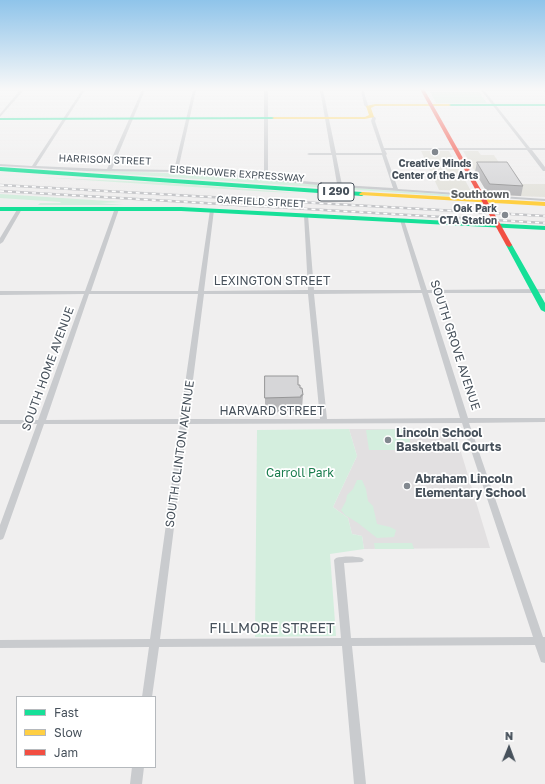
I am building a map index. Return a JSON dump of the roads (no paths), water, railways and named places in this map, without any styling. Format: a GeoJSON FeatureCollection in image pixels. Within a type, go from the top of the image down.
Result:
{"type":"FeatureCollection","features":[{"type":"Feature","properties":{"kind":"main road"},"geometry":{"type":"LineString","coordinates":[[443,126],[545,310]]}},
{"type":"Feature","properties":{"kind":"main road","name":"EISENHOWER EXPRESSWAY"},"geometry":{"type":"LineString","coordinates":[[0,169],[428,198],[545,204]]}},
{"type":"Feature","properties":{"kind":"main road"},"geometry":{"type":"LineString","coordinates":[[0,174],[127,178]]}},
{"type":"Feature","properties":{"kind":"main road","name":"EISENHOWER EXPRESSWAY"},"geometry":{"type":"LineString","coordinates":[[0,174],[49,182],[545,210]]}},
{"type":"Feature","properties":{"kind":"main road","name":"GARFIELD STREET"},"geometry":{"type":"LineString","coordinates":[[0,209],[212,210],[497,224],[545,228]]}},
{"type":"Feature","properties":{"kind":"street"},"geometry":{"type":"LineString","coordinates":[[34,166],[61,126]]}},
{"type":"Feature","properties":{"kind":"street"},"geometry":{"type":"LineString","coordinates":[[109,170],[128,126]]}},
{"type":"Feature","properties":{"kind":"street"},"geometry":{"type":"LineString","coordinates":[[176,171],[186,126]]}},
{"type":"Feature","properties":{"kind":"street"},"geometry":{"type":"LineString","coordinates":[[266,126],[266,179]]}},
{"type":"Feature","properties":{"kind":"street"},"geometry":{"type":"LineString","coordinates":[[328,126],[340,186]]}},
{"type":"Feature","properties":{"kind":"street"},"geometry":{"type":"LineString","coordinates":[[375,126],[396,190]]}},
{"type":"Feature","properties":{"kind":"street"},"geometry":{"type":"LineString","coordinates":[[511,126],[545,170]]}},
{"type":"Feature","properties":{"kind":"street"},"geometry":{"type":"LineString","coordinates":[[383,149],[545,148]]}},
{"type":"Feature","properties":{"kind":"street"},"geometry":{"type":"LineString","coordinates":[[310,154],[385,154]]}},
{"type":"Feature","properties":{"kind":"street","name":"HARRISON STREET"},"geometry":{"type":"LineString","coordinates":[[0,165],[109,170],[176,171],[340,186],[482,197],[545,200]]}},
{"type":"Feature","properties":{"kind":"street"},"geometry":{"type":"LineString","coordinates":[[0,242],[20,209]]}},
{"type":"Feature","properties":{"kind":"street","name":"SOUTH HOME AVENUE"},"geometry":{"type":"LineString","coordinates":[[0,537],[117,209]]}},
{"type":"Feature","properties":{"kind":"street","name":"SOUTH CLINTON AVENUE"},"geometry":{"type":"LineString","coordinates":[[147,696],[212,210]]}},
{"type":"Feature","properties":{"kind":"street"},"geometry":{"type":"LineString","coordinates":[[306,215],[311,292],[324,421]]}},
{"type":"Feature","properties":{"kind":"street","name":"SOUTH GROVE AVENUE"},"geometry":{"type":"LineString","coordinates":[[402,220],[465,421],[542,641],[545,659]]}},
{"type":"Feature","properties":{"kind":"street","name":"LEXINGTON STREET"},"geometry":{"type":"LineString","coordinates":[[0,293],[545,291]]}},
{"type":"Feature","properties":{"kind":"street","name":"HARVARD STREET"},"geometry":{"type":"LineString","coordinates":[[0,422],[545,420]]}},
{"type":"Feature","properties":{"kind":"street"},"geometry":{"type":"LineString","coordinates":[[359,560],[339,560],[360,784]]}},
{"type":"Feature","properties":{"kind":"street","name":"FILLMORE STREET"},"geometry":{"type":"LineString","coordinates":[[0,644],[542,641]]}},
{"type":"Feature","properties":{"kind":"street"},"geometry":{"type":"LineString","coordinates":[[136,784],[138,768]]}},
{"type":"Feature","properties":{"kind":"railway"},"geometry":{"type":"LineString","coordinates":[[0,185],[545,216]]}},
{"type":"Feature","properties":{"kind":"railway"},"geometry":{"type":"LineString","coordinates":[[0,191],[545,223]]}},
{"type":"Feature","properties":{"kind":"place","name":"Creative Minds Center of the Arts"},"geometry":{"type":"Point","coordinates":[435,152]}},
{"type":"Feature","properties":{"kind":"place","name":"Oak Park CTA Station"},"geometry":{"type":"Point","coordinates":[505,215]}},
{"type":"Feature","properties":{"kind":"place","name":"Lincoln School Basketball Courts"},"geometry":{"type":"Point","coordinates":[388,440]}},
{"type":"Feature","properties":{"kind":"place","name":"Abraham Lincoln Elementary School"},"geometry":{"type":"Point","coordinates":[407,486]}},
{"type":"Feature","properties":{"kind":"district","name":"Southtown"},"geometry":{"type":"Point","coordinates":[480,195]}},
{"type":"Feature","properties":{"kind":"park label","name":"Carroll Park"},"geometry":{"type":"Point","coordinates":[300,473]}}]}
